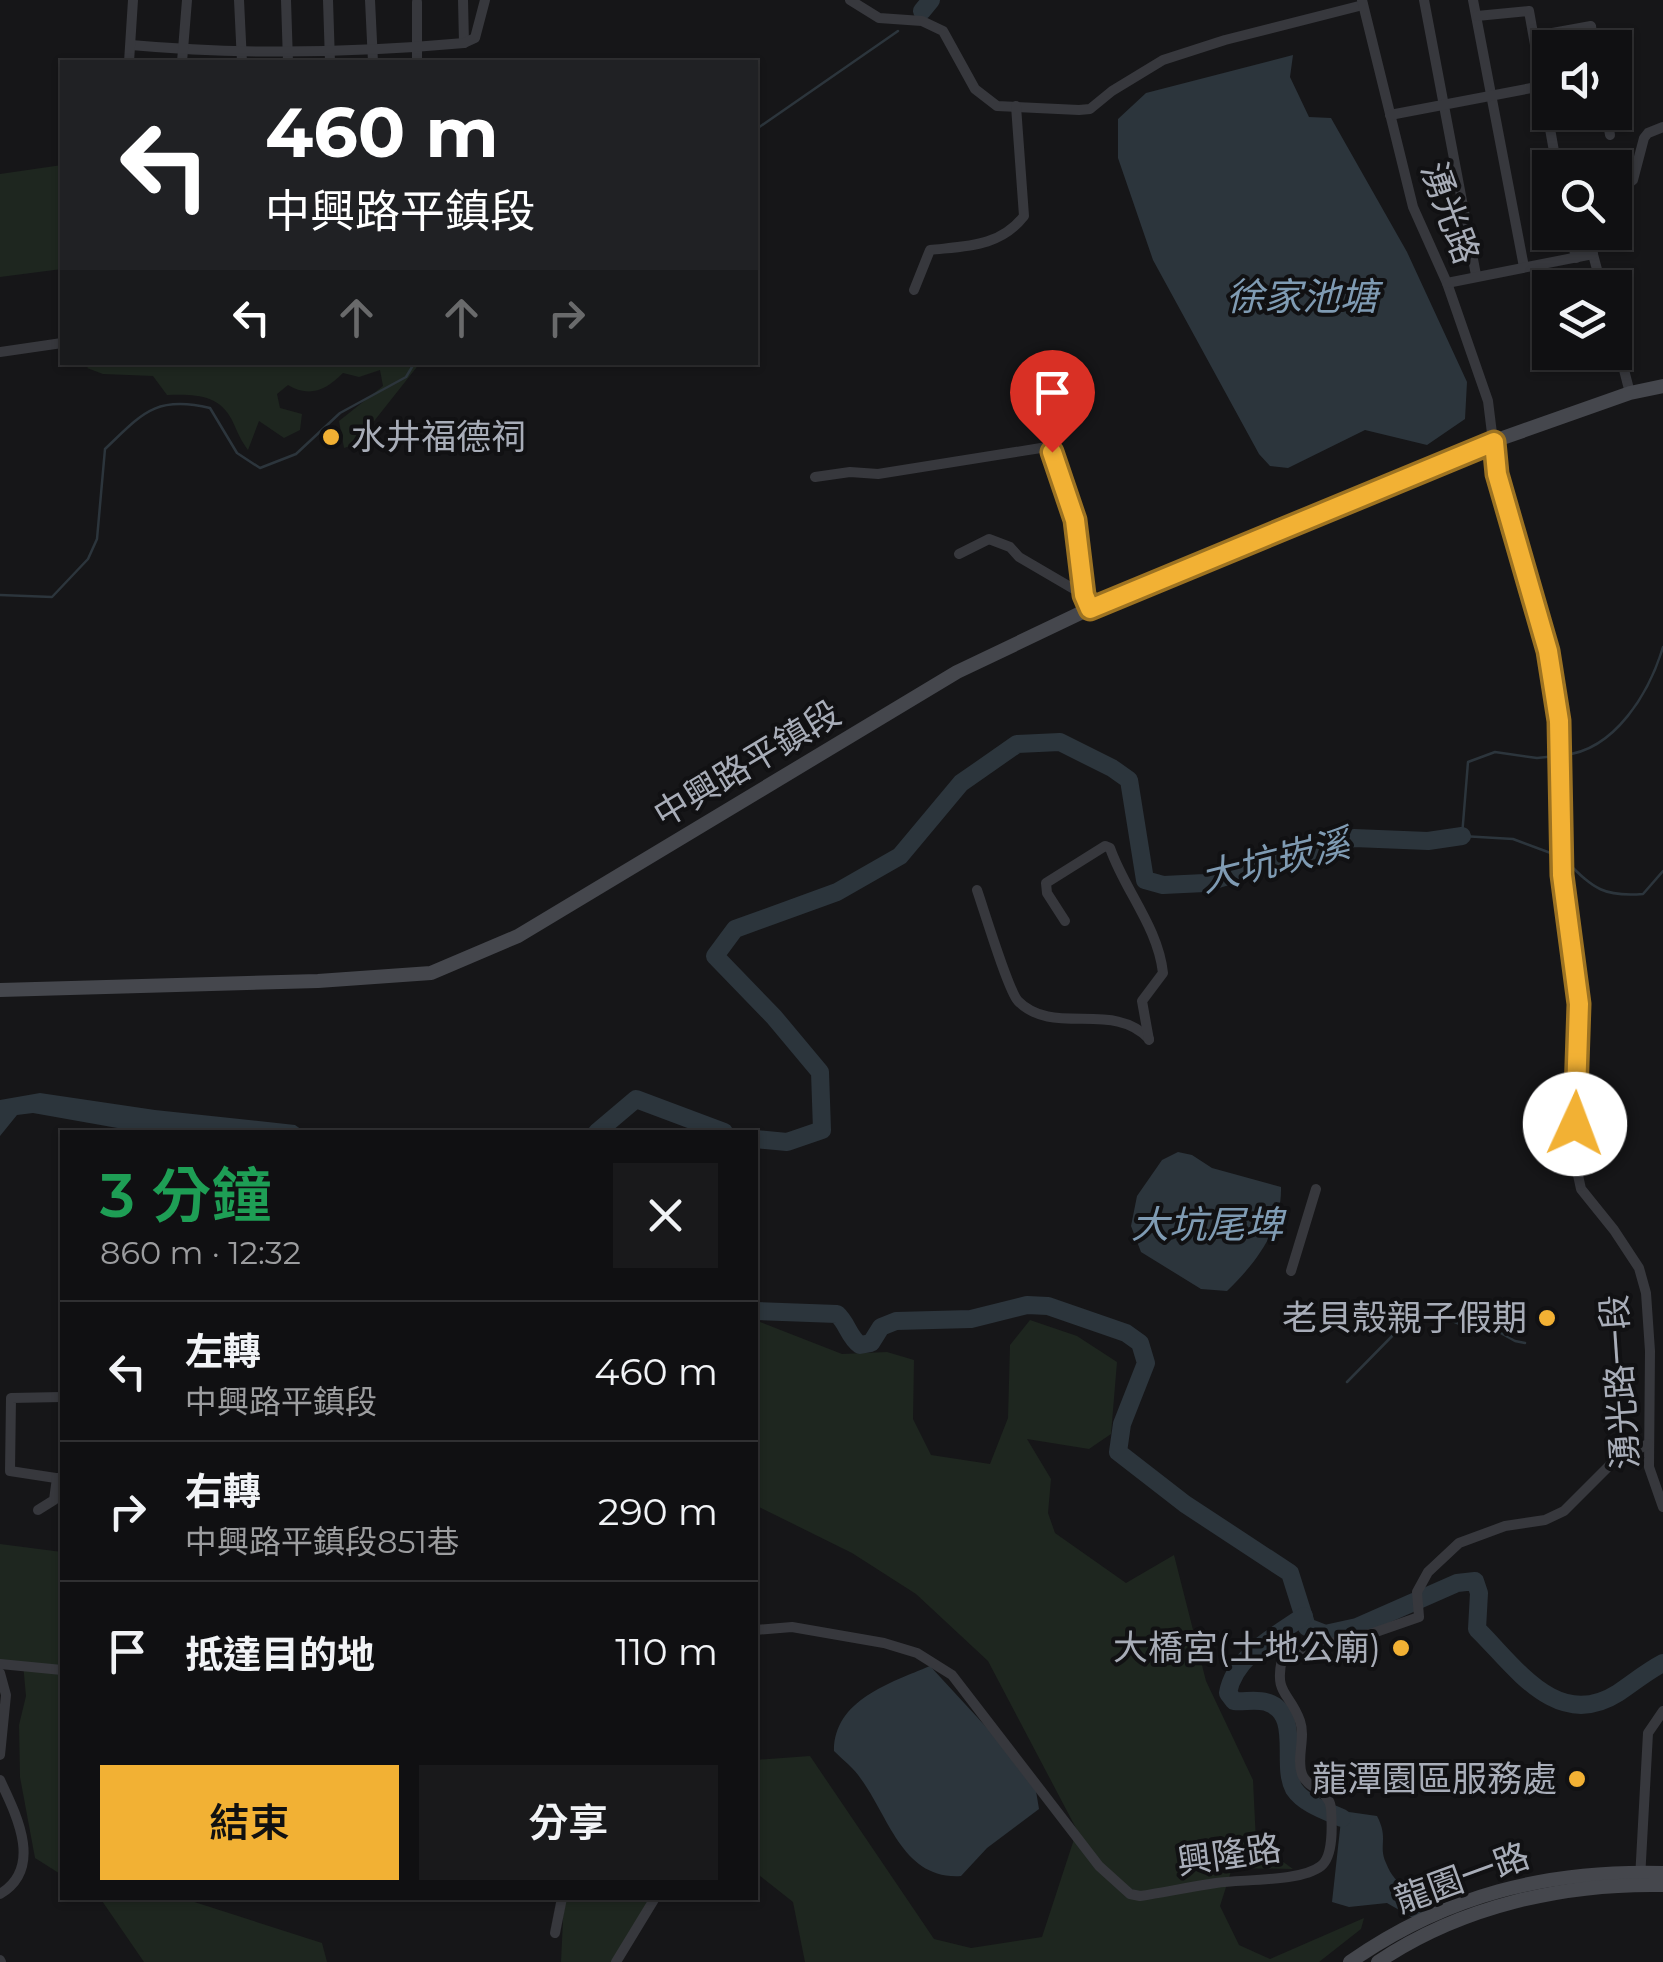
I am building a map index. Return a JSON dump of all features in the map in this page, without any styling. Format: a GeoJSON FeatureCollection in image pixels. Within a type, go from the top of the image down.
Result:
{"type":"FeatureCollection","features":[{"type":"Feature","properties":{"kind":"street"},"geometry":{"type":"LineString","coordinates":[[129,60],[133,0]]}},
{"type":"Feature","properties":{"kind":"street"},"geometry":{"type":"LineString","coordinates":[[182,60],[186,0]]}},
{"type":"Feature","properties":{"kind":"street"},"geometry":{"type":"LineString","coordinates":[[238,0],[242,57]]}},
{"type":"Feature","properties":{"kind":"street"},"geometry":{"type":"LineString","coordinates":[[286,0],[288,60]]}},
{"type":"Feature","properties":{"kind":"street"},"geometry":{"type":"LineString","coordinates":[[328,0],[330,60]]}},
{"type":"Feature","properties":{"kind":"street"},"geometry":{"type":"LineString","coordinates":[[370,0],[373,60]]}},
{"type":"Feature","properties":{"kind":"street"},"geometry":{"type":"LineString","coordinates":[[463,0],[470,40]]}},
{"type":"Feature","properties":{"kind":"street"},"geometry":{"type":"LineString","coordinates":[[470,40],[485,0]]}},
{"type":"Feature","properties":{"kind":"street"},"geometry":{"type":"LineString","coordinates":[[850,0],[879,18],[922,21],[943,31],[975,89],[997,106],[1090,109],[1163,60],[1363,3]]}},
{"type":"Feature","properties":{"kind":"street"},"geometry":{"type":"LineString","coordinates":[[1424,0],[1476,276]]}},
{"type":"Feature","properties":{"kind":"street"},"geometry":{"type":"LineString","coordinates":[[1473,0],[1524,267]]}},
{"type":"Feature","properties":{"kind":"street"},"geometry":{"type":"LineString","coordinates":[[417,2],[418,60]]}},
{"type":"Feature","properties":{"kind":"street","name":"湧光路"},"geometry":{"type":"LineString","coordinates":[[1363,3],[1413,207],[1447,283],[1488,401],[1494,442]]}},
{"type":"Feature","properties":{"kind":"street"},"geometry":{"type":"LineString","coordinates":[[1477,16],[1529,10],[1534,30]]}},
{"type":"Feature","properties":{"kind":"street"},"geometry":{"type":"LineString","coordinates":[[1569,30],[1591,26],[1592,30]]}},
{"type":"Feature","properties":{"kind":"street"},"geometry":{"type":"LineString","coordinates":[[130,45],[242,57],[288,50],[417,47],[470,40]]}},
{"type":"Feature","properties":{"kind":"street"},"geometry":{"type":"LineString","coordinates":[[1390,114],[1532,88]]}},
{"type":"Feature","properties":{"kind":"street"},"geometry":{"type":"LineString","coordinates":[[914,290],[930,250],[990,243],[1018,225],[1024,216],[1016,106]]}},
{"type":"Feature","properties":{"kind":"street"},"geometry":{"type":"LineString","coordinates":[[1632,181],[1648,133],[1663,127]]}},
{"type":"Feature","properties":{"kind":"street"},"geometry":{"type":"LineString","coordinates":[[1609,130],[1610,135]]}},
{"type":"Feature","properties":{"kind":"street"},"geometry":{"type":"LineString","coordinates":[[1574,250],[1576,258]]}},
{"type":"Feature","properties":{"kind":"street"},"geometry":{"type":"LineString","coordinates":[[1592,250],[1597,270]]}},
{"type":"Feature","properties":{"kind":"street"},"geometry":{"type":"LineString","coordinates":[[1447,283],[1593,254]]}},
{"type":"Feature","properties":{"kind":"street"},"geometry":{"type":"LineString","coordinates":[[0,352],[60,343]]}},
{"type":"Feature","properties":{"kind":"street"},"geometry":{"type":"LineString","coordinates":[[1624,370],[1630,393]]}},
{"type":"Feature","properties":{"kind":"street","name":"中興路平鎮段"},"geometry":{"type":"LineString","coordinates":[[0,990],[318,981],[430,973],[518,936],[957,672],[1087,602],[1494,442],[1630,393],[1663,386]]}},
{"type":"Feature","properties":{"kind":"street","name":"湧光路一段"},"geometry":{"type":"LineString","coordinates":[[1494,442],[1497,474],[1548,651],[1559,721],[1562,875],[1579,1004],[1574,1152],[1581,1189],[1638,1268],[1646,1294],[1650,1351],[1649,1467],[1663,1507]]}},
{"type":"Feature","properties":{"kind":"street"},"geometry":{"type":"LineString","coordinates":[[815,477],[850,472],[878,474],[1047,447],[1075,520],[1087,602]]}},
{"type":"Feature","properties":{"kind":"street"},"geometry":{"type":"LineString","coordinates":[[959,554],[989,540],[1010,548],[1087,602]]}},
{"type":"Feature","properties":{"kind":"street"},"geometry":{"type":"LineString","coordinates":[[976,890],[1016,999],[1040,1016],[1122,1020],[1149,1040],[1142,1001],[1163,973],[1161,957],[1148,923],[1121,879],[1110,848],[1105,846],[1046,882],[1046,894],[1065,921]]}},
{"type":"Feature","properties":{"kind":"street"},"geometry":{"type":"LineString","coordinates":[[1290,1271],[1316,1189]]}},
{"type":"Feature","properties":{"kind":"street"},"geometry":{"type":"LineString","coordinates":[[38,1510],[54,1500],[60,1479],[5,1471],[11,1398],[60,1397]]}},
{"type":"Feature","properties":{"kind":"street","name":"興隆路"},"geometry":{"type":"LineString","coordinates":[[758,1630],[792,1626],[884,1643],[917,1654],[952,1675],[1099,1866],[1130,1894],[1140,1896],[1306,1872],[1321,1866],[1330,1854],[1331,1804],[1304,1780],[1300,1770],[1302,1730],[1298,1716],[1281,1691],[1278,1678],[1282,1659],[1298,1650],[1373,1633],[1419,1617],[1417,1592],[1428,1572],[1459,1543],[1564,1511],[1612,1463],[1648,1444]]}},
{"type":"Feature","properties":{"kind":"street"},"geometry":{"type":"LineString","coordinates":[[0,1664],[60,1670]]}},
{"type":"Feature","properties":{"kind":"street"},"geometry":{"type":"LineString","coordinates":[[0,1673],[6,1695],[0,1754]]}},
{"type":"Feature","properties":{"kind":"street"},"geometry":{"type":"LineString","coordinates":[[1640,1879],[1648,1733],[1661,1716]]}},
{"type":"Feature","properties":{"kind":"street"},"geometry":{"type":"LineString","coordinates":[[0,1780],[26,1844],[15,1879],[0,1894]]}},
{"type":"Feature","properties":{"kind":"street","name":"龍園一路"},"geometry":{"type":"LineString","coordinates":[[1378,1962],[1429,1933],[1488,1910],[1552,1892],[1663,1873]]}},
{"type":"Feature","properties":{"kind":"street","name":"龍園一路"},"geometry":{"type":"LineString","coordinates":[[1350,1962],[1414,1923],[1482,1896],[1556,1877],[1640,1879],[1663,1885]]}},
{"type":"Feature","properties":{"kind":"street"},"geometry":{"type":"LineString","coordinates":[[555,1933],[562,1900]]}},
{"type":"Feature","properties":{"kind":"street"},"geometry":{"type":"LineString","coordinates":[[616,1962],[654,1900]]}},
{"type":"Feature","properties":{"kind":"shaded area"},"geometry":{"type":"Polygon","coordinates":[[[60,165],[60,269],[0,277],[0,174],[60,165]]]}},
{"type":"Feature","properties":{"kind":"shaded area"},"geometry":{"type":"Polygon","coordinates":[[[418,365],[356,444],[344,448],[339,421],[383,386],[380,370],[359,377],[343,373],[324,388],[311,391],[288,385],[277,394],[280,408],[302,414],[300,430],[284,438],[259,421],[248,450],[227,411],[213,400],[167,395],[153,376],[103,374],[87,368],[418,365]]]}},
{"type":"Feature","properties":{"kind":"shaded area"},"geometry":{"type":"Polygon","coordinates":[[[1030,1320],[1077,1336],[1117,1362],[1111,1434],[1089,1449],[1027,1439],[1051,1479],[1048,1513],[1055,1533],[1126,1583],[1174,1555],[1206,1681],[1253,1780],[1256,1842],[1293,1869],[1232,1868],[1220,1906],[1239,1945],[1270,1959],[1364,1918],[1361,1929],[1319,1962],[805,1962],[793,1902],[758,1874],[758,1760],[810,1756],[934,1939],[971,1948],[1042,1937],[1077,1830],[988,1661],[916,1594],[852,1553],[758,1506],[758,1321],[842,1354],[887,1352],[914,1360],[913,1419],[931,1455],[990,1464],[1008,1418],[1010,1345],[1030,1320]]]}},
{"type":"Feature","properties":{"kind":"shaded area"},"geometry":{"type":"Polygon","coordinates":[[[0,1544],[60,1552],[60,1874],[35,1858],[20,1777],[19,1725],[26,1696],[23,1663],[0,1660],[0,1544]]]}},
{"type":"Feature","properties":{"kind":"shaded area"},"geometry":{"type":"Polygon","coordinates":[[[101,1900],[188,1900],[322,1943],[327,1962],[144,1962],[101,1900]]]}},
{"type":"Feature","properties":{"kind":"shaded area"},"geometry":{"type":"Polygon","coordinates":[[[564,1900],[654,1900],[612,1962],[561,1962],[564,1900]]]}},
{"type":"Feature","properties":{"kind":"water","name":"徐家池塘"},"geometry":{"type":"Polygon","coordinates":[[[1293,55],[1290,77],[1309,117],[1331,118],[1407,252],[1467,382],[1465,419],[1427,445],[1365,430],[1288,468],[1270,466],[1259,454],[1153,260],[1118,158],[1118,119],[1146,93],[1293,55]]]}},
{"type":"Feature","properties":{"kind":"water"},"geometry":{"type":"Polygon","coordinates":[[[40,1093],[295,1125],[302,1130],[129,1130],[33,1113],[17,1115],[0,1136],[0,1100],[40,1093]]]}},
{"type":"Feature","properties":{"kind":"water","name":"大坑尾埤"},"geometry":{"type":"Polygon","coordinates":[[[1178,1152],[1192,1155],[1212,1168],[1281,1187],[1272,1231],[1248,1269],[1227,1291],[1201,1289],[1141,1252],[1131,1226],[1137,1196],[1162,1160],[1178,1152]]]}},
{"type":"Feature","properties":{"kind":"water"},"geometry":{"type":"Polygon","coordinates":[[[930,1666],[1034,1779],[1039,1809],[987,1848],[961,1876],[941,1875],[911,1857],[858,1775],[834,1751],[836,1733],[854,1706],[882,1687],[930,1666]]]}},
{"type":"Feature","properties":{"kind":"water"},"geometry":{"type":"Polygon","coordinates":[[[1342,1811],[1377,1816],[1390,1872],[1430,1909],[1413,1918],[1387,1903],[1349,1907],[1332,1902],[1342,1811]]]}},
{"type":"Feature","properties":{"kind":"waterway"},"geometry":{"type":"LineString","coordinates":[[922,11],[931,0]]}},
{"type":"Feature","properties":{"kind":"waterway"},"geometry":{"type":"LineString","coordinates":[[758,128],[898,31]]}},
{"type":"Feature","properties":{"kind":"waterway"},"geometry":{"type":"LineString","coordinates":[[0,595],[52,597],[88,559],[97,539],[105,449],[140,417],[176,404],[210,408],[237,453],[260,468],[296,454],[340,413],[406,377],[413,365]]}},
{"type":"Feature","properties":{"kind":"waterway"},"geometry":{"type":"LineString","coordinates":[[1564,755],[1582,751],[1614,731],[1649,683],[1663,647]]}},
{"type":"Feature","properties":{"kind":"waterway","name":"大坑崁溪"},"geometry":{"type":"LineString","coordinates":[[758,1139],[787,1142],[822,1130],[820,1072],[715,956],[735,929],[837,892],[900,856],[961,783],[1017,744],[1060,742],[1129,780],[1145,880],[1163,885],[1205,883],[1354,838],[1428,841],[1462,836]]}},
{"type":"Feature","properties":{"kind":"waterway"},"geometry":{"type":"LineString","coordinates":[[1556,756],[1537,758],[1495,752],[1468,762],[1462,836],[1513,839],[1556,855]]}},
{"type":"Feature","properties":{"kind":"waterway","name":"大坑崁溪"},"geometry":{"type":"LineString","coordinates":[[1567,862],[1593,885],[1618,894],[1643,894],[1663,871]]}},
{"type":"Feature","properties":{"kind":"waterway","name":"大坑崁溪"},"geometry":{"type":"LineString","coordinates":[[599,1130],[636,1099],[719,1130]]}},
{"type":"Feature","properties":{"kind":"waterway"},"geometry":{"type":"LineString","coordinates":[[758,1311],[837,1314],[860,1345],[871,1343],[881,1327],[896,1321],[971,1319],[1027,1305],[1048,1306],[1126,1333],[1140,1343],[1146,1363],[1122,1424],[1118,1452],[1185,1504],[1290,1573],[1307,1627],[1325,1634],[1357,1627],[1457,1583],[1475,1581],[1479,1593],[1477,1629],[1522,1676],[1557,1700],[1576,1705],[1596,1703],[1663,1663]]}},
{"type":"Feature","properties":{"kind":"waterway"},"geometry":{"type":"LineString","coordinates":[[1347,1382],[1400,1328],[1426,1319],[1443,1319],[1467,1329],[1490,1327],[1525,1343]]}},
{"type":"Feature","properties":{"kind":"waterway","name":"大坑崁溪"},"geometry":{"type":"LineString","coordinates":[[1304,1616],[1247,1658],[1228,1693],[1234,1701],[1262,1701],[1277,1708],[1287,1728],[1294,1789],[1309,1803],[1342,1818]]}},
{"type":"Feature","properties":{"kind":"place","name":"水井福德祠"},"geometry":{"type":"Point","coordinates":[331,437]}},
{"type":"Feature","properties":{"kind":"place","name":"老貝殼親子假期"},"geometry":{"type":"Point","coordinates":[1547,1318]}},
{"type":"Feature","properties":{"kind":"place","name":"大橋宮(土地公廟)"},"geometry":{"type":"Point","coordinates":[1401,1648]}},
{"type":"Feature","properties":{"kind":"place","name":"龍潭園區服務處"},"geometry":{"type":"Point","coordinates":[1577,1779]}},
{"type":"Feature","properties":{"kind":"route"},"geometry":{"type":"LineString","coordinates":[[1052,452],[1075,520],[1084,595],[1090,609],[1494,442],[1497,474],[1548,651],[1559,721],[1562,875],[1579,1004],[1575,1124]]}}]}
